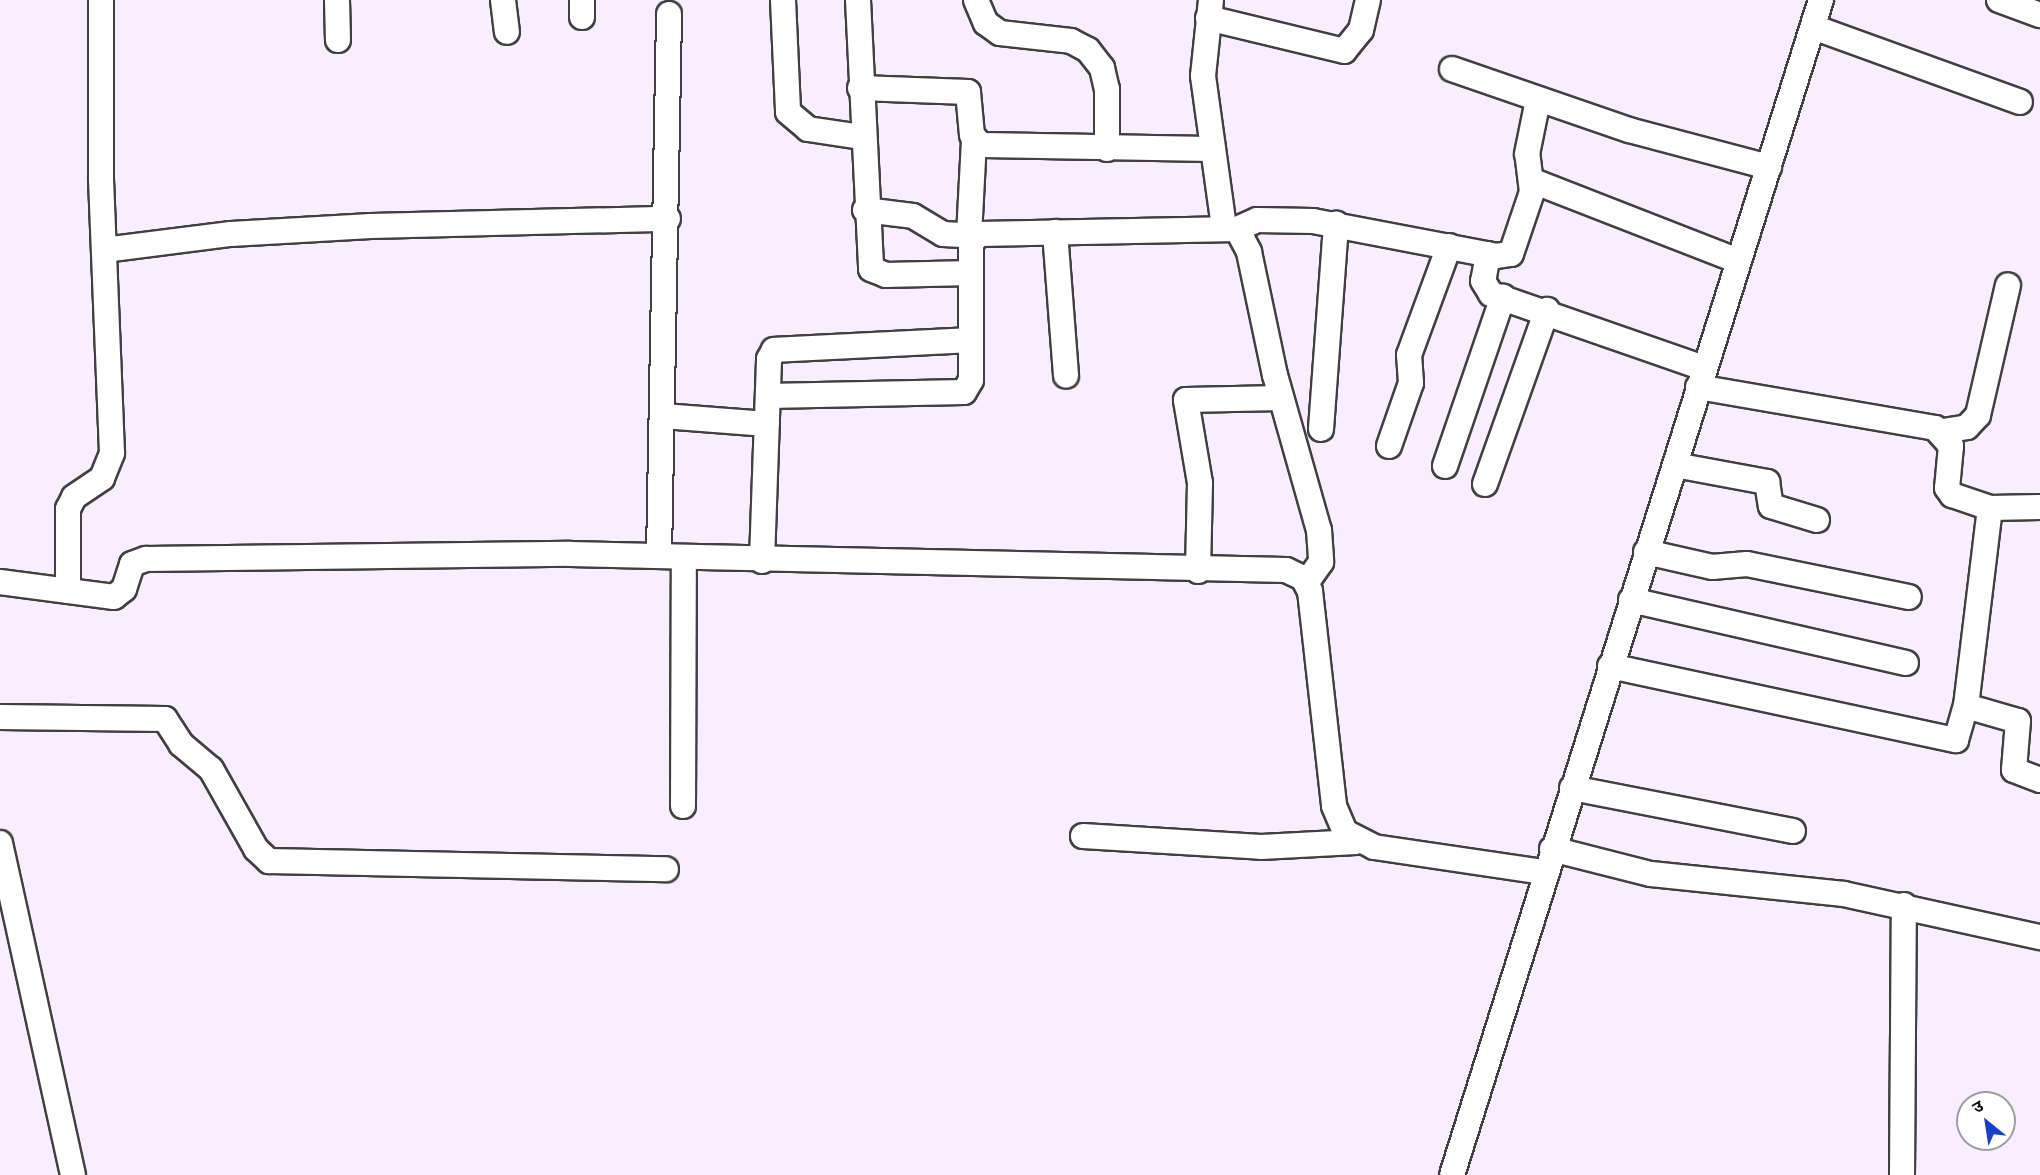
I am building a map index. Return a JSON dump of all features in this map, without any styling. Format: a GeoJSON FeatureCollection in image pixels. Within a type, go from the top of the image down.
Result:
{"type":"FeatureCollection","features":[{"type":"Feature","properties":{"kind":"street"},"geometry":{"type":"LineString","coordinates":[[68,591],[68,509],[74,496],[102,478],[112,453],[104,250],[101,0]]}},
{"type":"Feature","properties":{"kind":"street"},"geometry":{"type":"LineString","coordinates":[[337,0],[338,40]]}},
{"type":"Feature","properties":{"kind":"street"},"geometry":{"type":"LineString","coordinates":[[503,0],[507,32]]}},
{"type":"Feature","properties":{"kind":"street"},"geometry":{"type":"LineString","coordinates":[[783,0],[788,112],[808,129],[862,137]]}},
{"type":"Feature","properties":{"kind":"street"},"geometry":{"type":"LineString","coordinates":[[858,0],[868,261],[876,273],[970,273]]}},
{"type":"Feature","properties":{"kind":"street"},"geometry":{"type":"LineString","coordinates":[[976,0],[986,23],[1000,33],[1071,41],[1088,50],[1107,90],[1107,149]]}},
{"type":"Feature","properties":{"kind":"street"},"geometry":{"type":"LineString","coordinates":[[1356,842],[1345,832],[1334,806],[1306,582],[1318,569],[1323,550],[1281,398],[1249,252],[1231,228],[1213,148],[1203,76],[1210,9],[1344,51],[1361,30],[1368,0]]}},
{"type":"Feature","properties":{"kind":"street"},"geometry":{"type":"LineString","coordinates":[[1452,1175],[1544,872],[1821,0]]}},
{"type":"Feature","properties":{"kind":"street"},"geometry":{"type":"LineString","coordinates":[[1999,0],[2040,15]]}},
{"type":"Feature","properties":{"kind":"street"},"geometry":{"type":"LineString","coordinates":[[659,556],[668,219],[669,14]]}},
{"type":"Feature","properties":{"kind":"street"},"geometry":{"type":"LineString","coordinates":[[1813,27],[2020,102]]}},
{"type":"Feature","properties":{"kind":"street"},"geometry":{"type":"LineString","coordinates":[[1452,69],[1538,100],[1769,167]]}},
{"type":"Feature","properties":{"kind":"street"},"geometry":{"type":"LineString","coordinates":[[768,396],[956,394],[969,387],[974,142],[968,92],[860,88]]}},
{"type":"Feature","properties":{"kind":"street"},"geometry":{"type":"LineString","coordinates":[[866,210],[914,216],[943,234],[972,236],[1231,228],[1268,219],[1336,224],[1505,256],[1516,248],[1533,181],[1527,154],[1538,100]]}},
{"type":"Feature","properties":{"kind":"street"},"geometry":{"type":"LineString","coordinates":[[974,142],[1107,149],[1213,148]]}},
{"type":"Feature","properties":{"kind":"street"},"geometry":{"type":"LineString","coordinates":[[1533,181],[1738,261]]}},
{"type":"Feature","properties":{"kind":"street"},"geometry":{"type":"LineString","coordinates":[[104,250],[231,234],[371,226],[668,219]]}},
{"type":"Feature","properties":{"kind":"street"},"geometry":{"type":"LineString","coordinates":[[1321,429],[1336,224]]}},
{"type":"Feature","properties":{"kind":"street"},"geometry":{"type":"LineString","coordinates":[[1055,232],[1066,376]]}},
{"type":"Feature","properties":{"kind":"street"},"geometry":{"type":"LineString","coordinates":[[1389,446],[1411,382],[1409,355],[1449,246]]}},
{"type":"Feature","properties":{"kind":"street"},"geometry":{"type":"LineString","coordinates":[[1488,254],[1483,282],[1486,289],[1503,297],[1547,310],[1701,377],[1943,431],[1967,427],[1978,415],[2008,285]]}},
{"type":"Feature","properties":{"kind":"street"},"geometry":{"type":"LineString","coordinates":[[1445,466],[1503,297]]}},
{"type":"Feature","properties":{"kind":"street"},"geometry":{"type":"LineString","coordinates":[[1485,484],[1547,310]]}},
{"type":"Feature","properties":{"kind":"street"},"geometry":{"type":"LineString","coordinates":[[762,561],[769,359],[787,346],[895,347],[970,340]]}},
{"type":"Feature","properties":{"kind":"street"},"geometry":{"type":"LineString","coordinates":[[1198,571],[1200,483],[1186,400],[1281,398]]}},
{"type":"Feature","properties":{"kind":"street"},"geometry":{"type":"LineString","coordinates":[[663,416],[767,424]]}},
{"type":"Feature","properties":{"kind":"street"},"geometry":{"type":"LineString","coordinates":[[1943,431],[1951,446],[1950,492],[1990,508],[2040,507]]}},
{"type":"Feature","properties":{"kind":"street"},"geometry":{"type":"LineString","coordinates":[[1675,465],[1767,482],[1772,506],[1817,520]]}},
{"type":"Feature","properties":{"kind":"street"},"geometry":{"type":"LineString","coordinates":[[1610,666],[1950,742],[1960,737],[1966,706],[1990,508]]}},
{"type":"Feature","properties":{"kind":"street"},"geometry":{"type":"LineString","coordinates":[[1646,552],[1713,567],[1747,564],[1909,597]]}},
{"type":"Feature","properties":{"kind":"street"},"geometry":{"type":"LineString","coordinates":[[0,582],[118,596],[132,564],[146,559],[659,556],[762,561],[1198,571],[1286,570],[1306,582]]}},
{"type":"Feature","properties":{"kind":"street"},"geometry":{"type":"LineString","coordinates":[[683,806],[684,557]]}},
{"type":"Feature","properties":{"kind":"street"},"geometry":{"type":"LineString","coordinates":[[1631,600],[1906,663]]}},
{"type":"Feature","properties":{"kind":"street"},"geometry":{"type":"LineString","coordinates":[[1966,706],[2018,721],[2014,770],[2040,780]]}},
{"type":"Feature","properties":{"kind":"street"},"geometry":{"type":"LineString","coordinates":[[0,717],[165,719],[181,744],[211,769],[256,849],[269,861],[666,869]]}},
{"type":"Feature","properties":{"kind":"street"},"geometry":{"type":"LineString","coordinates":[[1572,788],[1793,831]]}},
{"type":"Feature","properties":{"kind":"street"},"geometry":{"type":"LineString","coordinates":[[1083,836],[1261,847],[1356,842],[1544,872]]}},
{"type":"Feature","properties":{"kind":"street"},"geometry":{"type":"LineString","coordinates":[[0,843],[73,1175]]}},
{"type":"Feature","properties":{"kind":"street"},"geometry":{"type":"LineString","coordinates":[[1552,849],[1651,874],[1781,885],[1904,905],[2040,937]]}},
{"type":"Feature","properties":{"kind":"street"},"geometry":{"type":"LineString","coordinates":[[1902,1175],[1904,905]]}}]}
